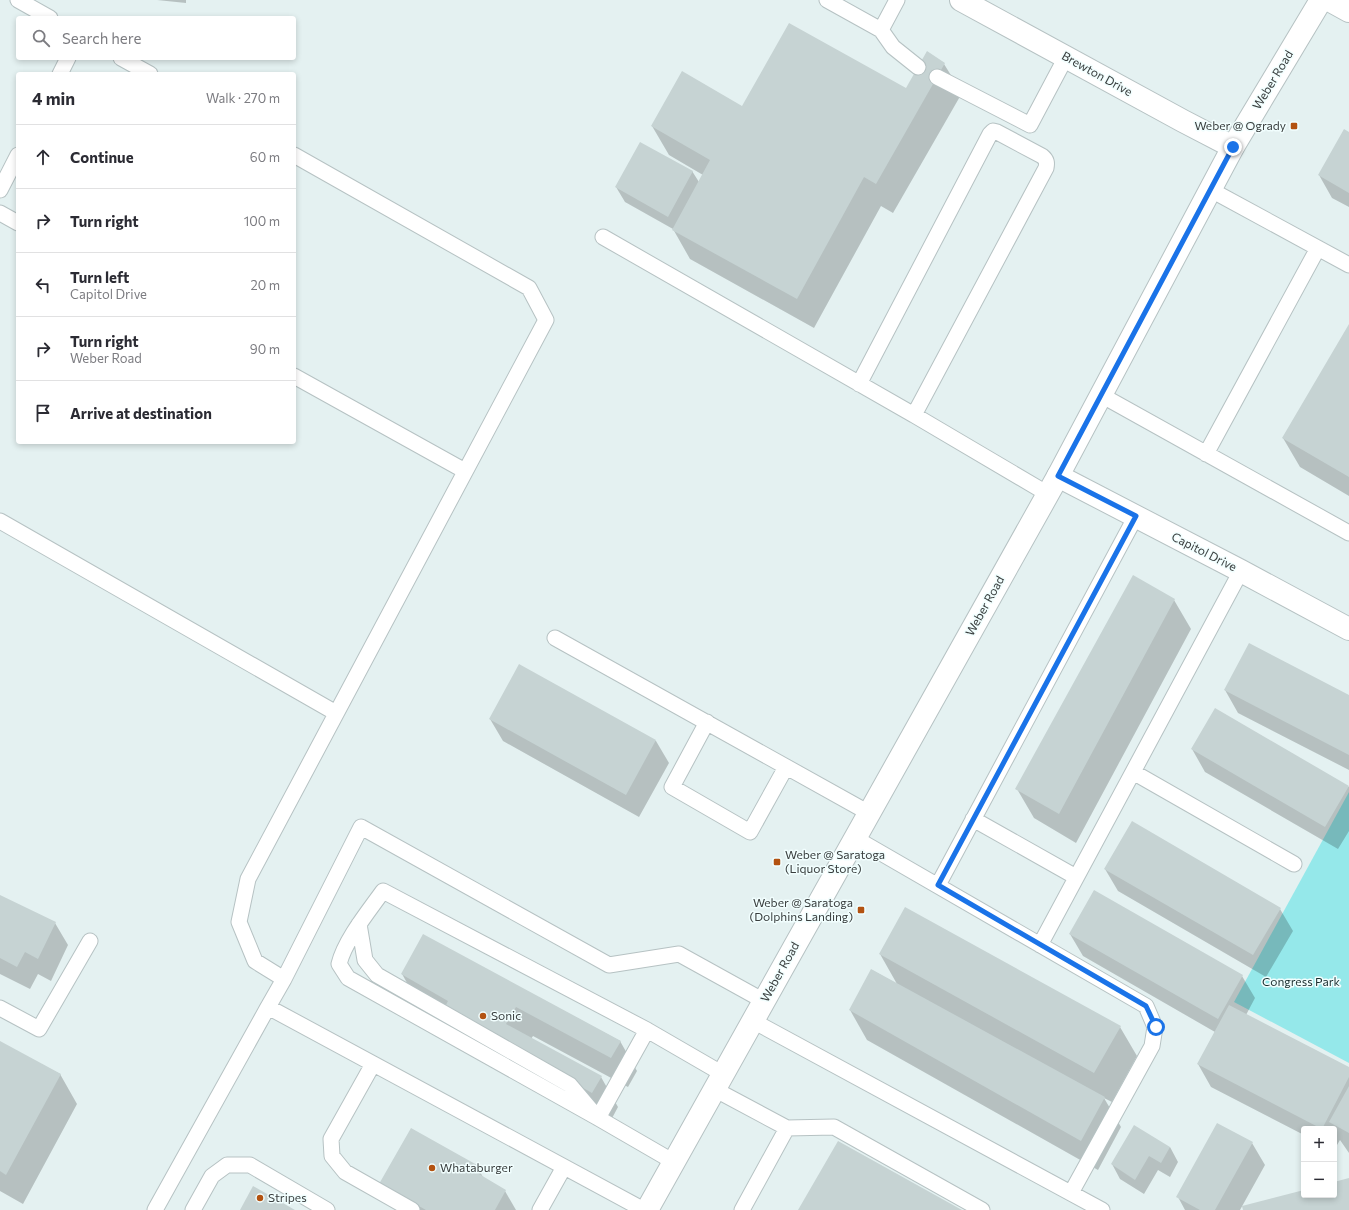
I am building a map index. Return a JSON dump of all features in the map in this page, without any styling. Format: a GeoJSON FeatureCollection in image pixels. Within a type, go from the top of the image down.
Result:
{"type":"FeatureCollection","features":[{"type":"Feature","properties":{"kind":"main road","name":"Brewton Drive"},"geometry":{"type":"LineString","coordinates":[[962,0],[1233,147]]}},
{"type":"Feature","properties":{"kind":"main road","name":"Weber Road"},"geometry":{"type":"LineString","coordinates":[[646,1210],[1053,485],[1233,147],[1321,0]]}},
{"type":"Feature","properties":{"kind":"main road"},"geometry":{"type":"LineString","coordinates":[[1329,0],[1349,11]]}},
{"type":"Feature","properties":{"kind":"main road","name":"Capitol Drive"},"geometry":{"type":"LineString","coordinates":[[1053,485],[1136,516],[1349,629]]}},
{"type":"Feature","properties":{"kind":"lane"},"geometry":{"type":"LineString","coordinates":[[18,0],[46,16]]}},
{"type":"Feature","properties":{"kind":"lane"},"geometry":{"type":"LineString","coordinates":[[827,0],[881,30],[893,47],[918,67]]}},
{"type":"Feature","properties":{"kind":"lane"},"geometry":{"type":"LineString","coordinates":[[881,30],[897,0]]}},
{"type":"Feature","properties":{"kind":"lane"},"geometry":{"type":"LineString","coordinates":[[1020,144],[1066,57]]}},
{"type":"Feature","properties":{"kind":"lane"},"geometry":{"type":"LineString","coordinates":[[61,72],[67,60]]}},
{"type":"Feature","properties":{"kind":"lane"},"geometry":{"type":"LineString","coordinates":[[125,60],[146,72]]}},
{"type":"Feature","properties":{"kind":"lane"},"geometry":{"type":"LineString","coordinates":[[937,77],[1030,126]]}},
{"type":"Feature","properties":{"kind":"lane"},"geometry":{"type":"LineString","coordinates":[[859,384],[990,134],[993,131],[997,132],[1020,144],[1046,159],[1046,168],[914,415]]}},
{"type":"Feature","properties":{"kind":"lane"},"geometry":{"type":"LineString","coordinates":[[284,979],[255,961],[239,922],[248,879],[546,320],[530,288],[296,156]]}},
{"type":"Feature","properties":{"kind":"lane"},"geometry":{"type":"LineString","coordinates":[[0,190],[16,159]]}},
{"type":"Feature","properties":{"kind":"lane"},"geometry":{"type":"LineString","coordinates":[[1211,190],[1349,265]]}},
{"type":"Feature","properties":{"kind":"lane"},"geometry":{"type":"LineString","coordinates":[[0,213],[16,222]]}},
{"type":"Feature","properties":{"kind":"lane"},"geometry":{"type":"LineString","coordinates":[[603,237],[914,415],[1053,485]]}},
{"type":"Feature","properties":{"kind":"lane"},"geometry":{"type":"LineString","coordinates":[[1206,454],[1318,248]]}},
{"type":"Feature","properties":{"kind":"lane"},"geometry":{"type":"LineString","coordinates":[[296,377],[465,471]]}},
{"type":"Feature","properties":{"kind":"lane"},"geometry":{"type":"LineString","coordinates":[[1101,395],[1349,533]]}},
{"type":"Feature","properties":{"kind":"lane"},"geometry":{"type":"LineString","coordinates":[[938,885],[1136,516]]}},
{"type":"Feature","properties":{"kind":"lane"},"geometry":{"type":"LineString","coordinates":[[0,521],[336,713]]}},
{"type":"Feature","properties":{"kind":"lane"},"geometry":{"type":"LineString","coordinates":[[1040,945],[1241,571]]}},
{"type":"Feature","properties":{"kind":"lane"},"geometry":{"type":"LineString","coordinates":[[555,638],[869,814]]}},
{"type":"Feature","properties":{"kind":"lane"},"geometry":{"type":"LineString","coordinates":[[707,722],[672,787],[750,832],[786,767]]}},
{"type":"Feature","properties":{"kind":"lane"},"geometry":{"type":"LineString","coordinates":[[1133,772],[1294,864]]}},
{"type":"Feature","properties":{"kind":"lane"},"geometry":{"type":"LineString","coordinates":[[973,819],[1076,878]]}},
{"type":"Feature","properties":{"kind":"lane"},"geometry":{"type":"LineString","coordinates":[[154,1210],[284,979],[361,827],[609,965],[679,954],[764,1001]]}},
{"type":"Feature","properties":{"kind":"lane"},"geometry":{"type":"LineString","coordinates":[[855,838],[1146,1006],[1156,1027],[1152,1046],[1071,1193]]}},
{"type":"Feature","properties":{"kind":"lane"},"geometry":{"type":"LineString","coordinates":[[674,1162],[348,978],[339,964],[341,955],[359,924],[383,891],[647,1030],[719,1082],[787,1128],[834,1127],[982,1210]]}},
{"type":"Feature","properties":{"kind":"lane"},"geometry":{"type":"LineString","coordinates":[[359,924],[365,960],[377,975],[570,1085],[598,1118]]}},
{"type":"Feature","properties":{"kind":"lane"},"geometry":{"type":"LineString","coordinates":[[0,1008],[39,1028],[90,941]]}},
{"type":"Feature","properties":{"kind":"lane"},"geometry":{"type":"LineString","coordinates":[[268,1007],[646,1210]]}},
{"type":"Feature","properties":{"kind":"lane"},"geometry":{"type":"LineString","coordinates":[[753,1021],[1102,1210]]}},
{"type":"Feature","properties":{"kind":"lane"},"geometry":{"type":"LineString","coordinates":[[598,1118],[647,1030]]}},
{"type":"Feature","properties":{"kind":"lane"},"geometry":{"type":"LineString","coordinates":[[373,1064],[331,1139],[332,1156],[345,1172],[412,1210]]}},
{"type":"Feature","properties":{"kind":"lane"},"geometry":{"type":"LineString","coordinates":[[742,1210],[787,1128]]}},
{"type":"Feature","properties":{"kind":"lane"},"geometry":{"type":"LineString","coordinates":[[193,1210],[212,1176],[226,1165],[250,1165],[327,1210]]}},
{"type":"Feature","properties":{"kind":"lane"},"geometry":{"type":"LineString","coordinates":[[540,1210],[564,1167]]}},
{"type":"Feature","properties":{"kind":"green space","name":"Congress Park"},"geometry":{"type":"Polygon","coordinates":[[[1349,792],[1349,1063],[1234,1002],[1349,792]]]}},
{"type":"Feature","properties":{"kind":"building"},"geometry":{"type":"Polygon","coordinates":[[[789,23],[906,88],[927,51],[945,63],[876,184],[864,177],[797,299],[672,230],[710,160],[651,126],[682,71],[742,106],[789,23]]]}},
{"type":"Feature","properties":{"kind":"building"},"geometry":{"type":"Polygon","coordinates":[[[1344,129],[1349,132],[1349,193],[1318,175],[1344,129]]]}},
{"type":"Feature","properties":{"kind":"building"},"geometry":{"type":"Polygon","coordinates":[[[640,142],[693,171],[668,217],[615,187],[640,142]]]}},
{"type":"Feature","properties":{"kind":"building"},"geometry":{"type":"Polygon","coordinates":[[[1349,324],[1349,477],[1282,438],[1349,324]]]}},
{"type":"Feature","properties":{"kind":"building"},"geometry":{"type":"Polygon","coordinates":[[[1133,575],[1175,599],[1059,814],[1015,789],[1133,575]]]}},
{"type":"Feature","properties":{"kind":"building"},"geometry":{"type":"Polygon","coordinates":[[[1249,643],[1349,695],[1349,755],[1224,690],[1249,643]]]}},
{"type":"Feature","properties":{"kind":"building"},"geometry":{"type":"Polygon","coordinates":[[[519,664],[656,740],[626,795],[489,719],[519,664]]]}},
{"type":"Feature","properties":{"kind":"building"},"geometry":{"type":"Polygon","coordinates":[[[1215,708],[1349,786],[1325,827],[1191,749],[1215,708]]]}},
{"type":"Feature","properties":{"kind":"building"},"geometry":{"type":"Polygon","coordinates":[[[1132,821],[1281,908],[1253,955],[1104,869],[1132,821]]]}},
{"type":"Feature","properties":{"kind":"building"},"geometry":{"type":"Polygon","coordinates":[[[1094,890],[1243,975],[1218,1019],[1069,934],[1094,890]]]}},
{"type":"Feature","properties":{"kind":"building"},"geometry":{"type":"Polygon","coordinates":[[[0,895],[56,922],[38,959],[25,952],[17,967],[0,958],[0,895]]]}},
{"type":"Feature","properties":{"kind":"building"},"geometry":{"type":"Polygon","coordinates":[[[905,907],[1121,1026],[1094,1073],[879,954],[905,907]]]}},
{"type":"Feature","properties":{"kind":"building","name":"Sonic"},"geometry":{"type":"Polygon","coordinates":[[[423,934],[621,1041],[611,1058],[516,1007],[506,1024],[602,1076],[592,1093],[444,1009],[448,1001],[401,974],[423,934]]]}},
{"type":"Feature","properties":{"kind":"building"},"geometry":{"type":"Polygon","coordinates":[[[871,969],[1105,1097],[1081,1141],[849,1010],[871,969]]]}},
{"type":"Feature","properties":{"kind":"building"},"geometry":{"type":"Polygon","coordinates":[[[1229,1005],[1349,1067],[1349,1077],[1324,1126],[1316,1126],[1197,1064],[1229,1005]]]}},
{"type":"Feature","properties":{"kind":"building"},"geometry":{"type":"Polygon","coordinates":[[[0,1041],[61,1074],[6,1175],[0,1171],[0,1041]]]}},
{"type":"Feature","properties":{"kind":"building"},"geometry":{"type":"Polygon","coordinates":[[[1349,1086],[1349,1133],[1329,1122],[1349,1086]]]}},
{"type":"Feature","properties":{"kind":"building"},"geometry":{"type":"Polygon","coordinates":[[[1217,1123],[1253,1142],[1215,1210],[1200,1210],[1176,1197],[1217,1123]]]}},
{"type":"Feature","properties":{"kind":"building"},"geometry":{"type":"Polygon","coordinates":[[[1134,1125],[1170,1147],[1161,1163],[1149,1156],[1135,1180],[1111,1164],[1134,1125]]]}},
{"type":"Feature","properties":{"kind":"building","name":"Whataburger"},"geometry":{"type":"Polygon","coordinates":[[[411,1128],[477,1165],[474,1171],[506,1190],[495,1210],[426,1210],[379,1184],[411,1128]]]}},
{"type":"Feature","properties":{"kind":"building"},"geometry":{"type":"Polygon","coordinates":[[[838,1141],[962,1210],[798,1210],[838,1141]]]}},
{"type":"Feature","properties":{"kind":"building"},"geometry":{"type":"Polygon","coordinates":[[[1349,1178],[1349,1210],[1243,1210],[1242,1206],[1301,1191],[1301,1198],[1337,1198],[1337,1181],[1349,1178]]]}},
{"type":"Feature","properties":{"kind":"building","name":"Stripes"},"geometry":{"type":"Polygon","coordinates":[[[253,1186],[295,1210],[240,1210],[253,1186]]]}},
{"type":"Feature","properties":{"kind":"place","name":"Weber @ Ogrady"},"geometry":{"type":"Point","coordinates":[1294,126]}},
{"type":"Feature","properties":{"kind":"place","name":"Weber @ Saratoga (Liquor Store)"},"geometry":{"type":"Point","coordinates":[777,862]}},
{"type":"Feature","properties":{"kind":"place","name":"Weber @ Saratoga (Dolphins Landing)"},"geometry":{"type":"Point","coordinates":[861,910]}},
{"type":"Feature","properties":{"kind":"place","name":"Sonic"},"geometry":{"type":"Point","coordinates":[483,1016]}},
{"type":"Feature","properties":{"kind":"place","name":"Whataburger"},"geometry":{"type":"Point","coordinates":[432,1168]}},
{"type":"Feature","properties":{"kind":"place","name":"Stripes"},"geometry":{"type":"Point","coordinates":[260,1198]}},
{"type":"Feature","properties":{"kind":"route"},"geometry":{"type":"LineString","coordinates":[[1156,1027],[1146,1006],[938,885],[1136,516],[1058,476],[1233,147]]}}]}
